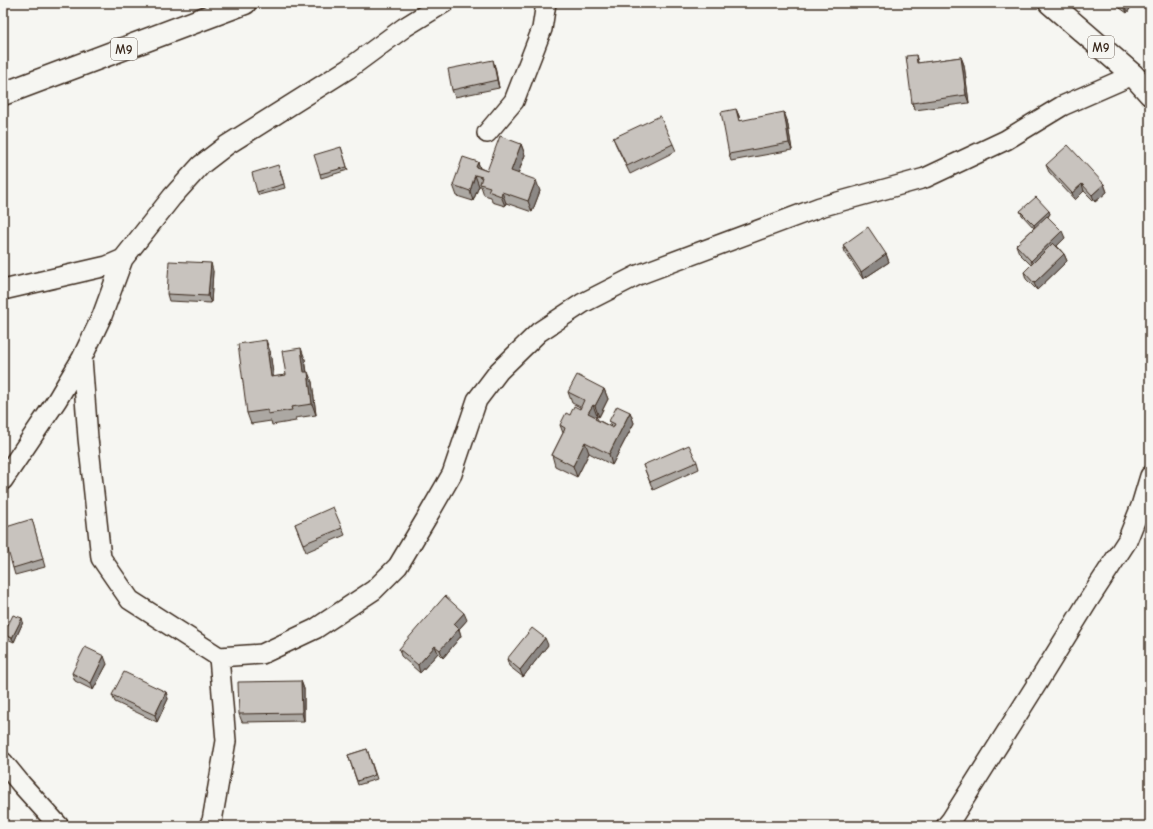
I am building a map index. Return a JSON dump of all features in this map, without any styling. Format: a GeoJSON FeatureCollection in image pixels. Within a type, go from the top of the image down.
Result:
{"type":"FeatureCollection","features":[{"type":"Feature","properties":{"kind":"main road","name":"M9"},"geometry":{"type":"LineString","coordinates":[[3,94],[245,3]]}},
{"type":"Feature","properties":{"kind":"main road","name":"M9"},"geometry":{"type":"LineString","coordinates":[[1050,3],[1133,75],[1150,94]]}},
{"type":"Feature","properties":{"kind":"street"},"geometry":{"type":"LineString","coordinates":[[3,480],[57,400],[82,358],[102,316],[123,258],[200,165],[227,145],[348,69],[405,27],[444,3]]}},
{"type":"Feature","properties":{"kind":"street"},"geometry":{"type":"LineString","coordinates":[[487,132],[514,101],[542,29],[546,3]]}},
{"type":"Feature","properties":{"kind":"street"},"geometry":{"type":"LineString","coordinates":[[82,358],[88,438],[101,558],[130,600],[219,658],[262,654],[314,629],[374,590],[398,566],[452,474],[477,400],[499,371],[539,332],[583,303],[638,274],[820,207],[925,178],[1006,140],[1062,106],[1133,75]]}},
{"type":"Feature","properties":{"kind":"street"},"geometry":{"type":"LineString","coordinates":[[3,290],[107,266],[123,258]]}},
{"type":"Feature","properties":{"kind":"street"},"geometry":{"type":"LineString","coordinates":[[946,826],[1126,541],[1141,506],[1150,476]]}},
{"type":"Feature","properties":{"kind":"street"},"geometry":{"type":"LineString","coordinates":[[209,826],[212,821],[226,741],[219,658]]}},
{"type":"Feature","properties":{"kind":"street"},"geometry":{"type":"LineString","coordinates":[[3,763],[59,826]]}},
{"type":"Feature","properties":{"kind":"building"},"geometry":{"type":"Polygon","coordinates":[[[916,55],[917,63],[961,57],[966,95],[912,103],[906,56],[916,55]]]}},
{"type":"Feature","properties":{"kind":"building"},"geometry":{"type":"Polygon","coordinates":[[[493,60],[497,80],[452,90],[448,69],[493,60]]]}},
{"type":"Feature","properties":{"kind":"building"},"geometry":{"type":"Polygon","coordinates":[[[736,109],[739,121],[784,112],[789,143],[729,154],[721,112],[736,109]]]}},
{"type":"Feature","properties":{"kind":"building"},"geometry":{"type":"Polygon","coordinates":[[[660,116],[673,144],[627,166],[613,138],[660,116]]]}},
{"type":"Feature","properties":{"kind":"building"},"geometry":{"type":"Polygon","coordinates":[[[500,136],[521,144],[511,171],[536,180],[528,201],[502,192],[501,196],[488,191],[490,187],[480,184],[482,177],[475,175],[470,191],[453,185],[463,157],[478,162],[476,167],[487,171],[500,136]]]}},
{"type":"Feature","properties":{"kind":"building"},"geometry":{"type":"Polygon","coordinates":[[[1068,145],[1104,184],[1092,195],[1082,184],[1072,193],[1046,165],[1068,145]]]}},
{"type":"Feature","properties":{"kind":"building"},"geometry":{"type":"Polygon","coordinates":[[[341,147],[347,167],[320,174],[314,155],[341,147]]]}},
{"type":"Feature","properties":{"kind":"building"},"geometry":{"type":"Polygon","coordinates":[[[278,165],[284,184],[257,192],[252,173],[278,165]]]}},
{"type":"Feature","properties":{"kind":"building"},"geometry":{"type":"Polygon","coordinates":[[[1036,197],[1049,211],[1034,225],[1020,211],[1036,197]]]}},
{"type":"Feature","properties":{"kind":"building"},"geometry":{"type":"Polygon","coordinates":[[[1047,216],[1062,231],[1031,261],[1016,245],[1047,216]]]}},
{"type":"Feature","properties":{"kind":"building"},"geometry":{"type":"Polygon","coordinates":[[[868,227],[886,254],[861,272],[843,245],[868,227]]]}},
{"type":"Feature","properties":{"kind":"building"},"geometry":{"type":"Polygon","coordinates":[[[1053,243],[1064,254],[1034,283],[1024,272],[1053,243]]]}},
{"type":"Feature","properties":{"kind":"building"},"geometry":{"type":"Polygon","coordinates":[[[169,261],[211,263],[208,296],[167,294],[169,261]]]}},
{"type":"Feature","properties":{"kind":"building"},"geometry":{"type":"Polygon","coordinates":[[[266,340],[271,377],[286,375],[282,351],[301,348],[304,372],[308,372],[312,404],[291,407],[292,410],[268,414],[268,410],[247,413],[238,344],[266,340]]]}},
{"type":"Feature","properties":{"kind":"building"},"geometry":{"type":"Polygon","coordinates":[[[577,375],[604,389],[595,406],[593,405],[588,413],[596,417],[595,419],[613,428],[615,424],[609,421],[617,406],[630,412],[609,454],[585,442],[573,466],[552,455],[565,428],[560,425],[566,413],[570,415],[574,406],[580,409],[584,400],[568,392],[577,375]]]}},
{"type":"Feature","properties":{"kind":"building"},"geometry":{"type":"Polygon","coordinates":[[[689,445],[697,462],[650,482],[643,465],[689,445]]]}},
{"type":"Feature","properties":{"kind":"building"},"geometry":{"type":"Polygon","coordinates":[[[333,507],[342,528],[303,544],[295,524],[333,507]]]}},
{"type":"Feature","properties":{"kind":"building"},"geometry":{"type":"Polygon","coordinates":[[[32,519],[43,559],[13,568],[3,533],[3,528],[32,519]]]}},
{"type":"Feature","properties":{"kind":"building"},"geometry":{"type":"Polygon","coordinates":[[[445,596],[464,613],[454,624],[459,629],[440,650],[435,646],[418,665],[399,649],[445,596]]]}},
{"type":"Feature","properties":{"kind":"building"},"geometry":{"type":"Polygon","coordinates":[[[13,615],[22,618],[12,638],[3,635],[13,615]]]}},
{"type":"Feature","properties":{"kind":"building"},"geometry":{"type":"Polygon","coordinates":[[[532,628],[545,638],[520,670],[507,659],[532,628]]]}},
{"type":"Feature","properties":{"kind":"building"},"geometry":{"type":"Polygon","coordinates":[[[85,647],[104,656],[91,683],[72,673],[85,647]]]}},
{"type":"Feature","properties":{"kind":"building"},"geometry":{"type":"Polygon","coordinates":[[[124,672],[166,692],[155,715],[112,695],[124,672]]]}},
{"type":"Feature","properties":{"kind":"building"},"geometry":{"type":"Polygon","coordinates":[[[301,681],[302,713],[239,714],[238,682],[301,681]]]}},
{"type":"Feature","properties":{"kind":"building"},"geometry":{"type":"Polygon","coordinates":[[[367,749],[375,775],[357,781],[348,755],[367,749]]]}}]}
